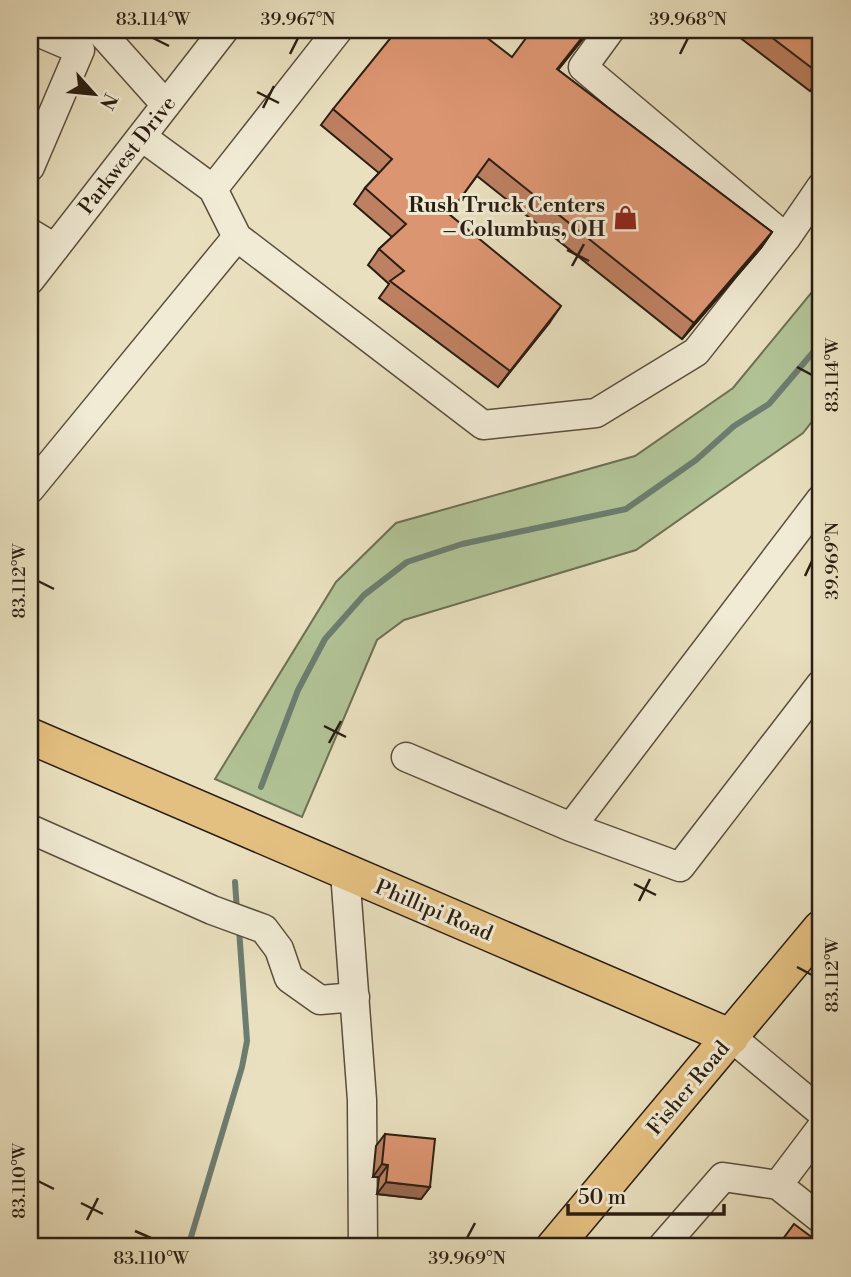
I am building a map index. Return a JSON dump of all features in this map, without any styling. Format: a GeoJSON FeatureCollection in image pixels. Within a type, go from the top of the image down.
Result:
{"type":"FeatureCollection","features":[{"type":"Feature","properties":{"kind":"main road","name":"Phillipi Road"},"geometry":{"type":"LineString","coordinates":[[30,736],[731,1037]]}},
{"type":"Feature","properties":{"kind":"main road","name":"Fisher Road"},"geometry":{"type":"LineString","coordinates":[[554,1247],[821,928]]}},
{"type":"Feature","properties":{"kind":"street"},"geometry":{"type":"LineString","coordinates":[[30,167],[80,50],[33,30]]}},
{"type":"Feature","properties":{"kind":"street"},"geometry":{"type":"LineString","coordinates":[[99,30],[166,105]]}},
{"type":"Feature","properties":{"kind":"street","name":"Parkwest Drive"},"geometry":{"type":"LineString","coordinates":[[30,280],[224,30]]}},
{"type":"Feature","properties":{"kind":"street"},"geometry":{"type":"LineString","coordinates":[[213,189],[338,30]]}},
{"type":"Feature","properties":{"kind":"street"},"geometry":{"type":"LineString","coordinates":[[610,30],[583,67],[786,238]]}},
{"type":"Feature","properties":{"kind":"street"},"geometry":{"type":"LineString","coordinates":[[142,137],[213,189],[237,237],[483,425],[596,413],[696,352],[786,238],[812,221],[821,187]]}},
{"type":"Feature","properties":{"kind":"street"},"geometry":{"type":"LineString","coordinates":[[30,233],[55,248]]}},
{"type":"Feature","properties":{"kind":"street"},"geometry":{"type":"LineString","coordinates":[[30,489],[237,237]]}},
{"type":"Feature","properties":{"kind":"street"},"geometry":{"type":"LineString","coordinates":[[571,827],[821,499]]}},
{"type":"Feature","properties":{"kind":"street"},"geometry":{"type":"LineString","coordinates":[[406,757],[571,827],[680,867],[821,684]]}},
{"type":"Feature","properties":{"kind":"street"},"geometry":{"type":"LineString","coordinates":[[30,829],[212,910],[264,929],[279,948],[289,978],[320,1000],[355,997]]}},
{"type":"Feature","properties":{"kind":"street"},"geometry":{"type":"LineString","coordinates":[[345,872],[362,1100],[363,1247]]}},
{"type":"Feature","properties":{"kind":"street","name":"Phillipi Road"},"geometry":{"type":"LineString","coordinates":[[731,1037],[821,1112]]}},
{"type":"Feature","properties":{"kind":"street"},"geometry":{"type":"LineString","coordinates":[[778,1185],[821,1128]]}},
{"type":"Feature","properties":{"kind":"street"},"geometry":{"type":"LineString","coordinates":[[662,1247],[723,1177],[778,1185],[821,1219]]}},
{"type":"Feature","properties":{"kind":"green space"},"geometry":{"type":"Polygon","coordinates":[[[821,281],[821,410],[803,433],[636,550],[404,620],[377,640],[302,817],[215,779],[336,582],[396,523],[635,456],[733,388],[821,281]]]}},
{"type":"Feature","properties":{"kind":"building","name":"Rush Truck Centers – Columbus, OH"},"geometry":{"type":"Polygon","coordinates":[[[397,30],[477,30],[512,57],[532,30],[588,30],[557,69],[772,232],[694,323],[489,159],[449,214],[561,306],[510,371],[390,281],[404,271],[379,249],[406,224],[365,188],[392,159],[333,109],[397,30]]]}},
{"type":"Feature","properties":{"kind":"building"},"geometry":{"type":"Polygon","coordinates":[[[762,30],[821,30],[821,75],[762,30]]]}},
{"type":"Feature","properties":{"kind":"building"},"geometry":{"type":"Polygon","coordinates":[[[385,1134],[435,1139],[430,1187],[386,1182],[388,1165],[382,1164],[385,1134]]]}},
{"type":"Feature","properties":{"kind":"building"},"geometry":{"type":"Polygon","coordinates":[[[794,1224],[821,1244],[821,1247],[777,1247],[794,1224]]]}},
{"type":"Feature","properties":{"kind":"waterway"},"geometry":{"type":"LineString","coordinates":[[261,787],[298,690],[325,639],[364,595],[407,562],[462,544],[626,509],[696,460],[734,426],[769,404],[821,343]]}},
{"type":"Feature","properties":{"kind":"waterway"},"geometry":{"type":"LineString","coordinates":[[235,882],[237,911]]}},
{"type":"Feature","properties":{"kind":"waterway"},"geometry":{"type":"LineString","coordinates":[[188,1247],[242,1067],[247,1041],[239,929]]}},
{"type":"Feature","properties":{"kind":"place","name":"Rush Truck Centers – Columbus, OH"},"geometry":{"type":"Point","coordinates":[625,217]}}]}
